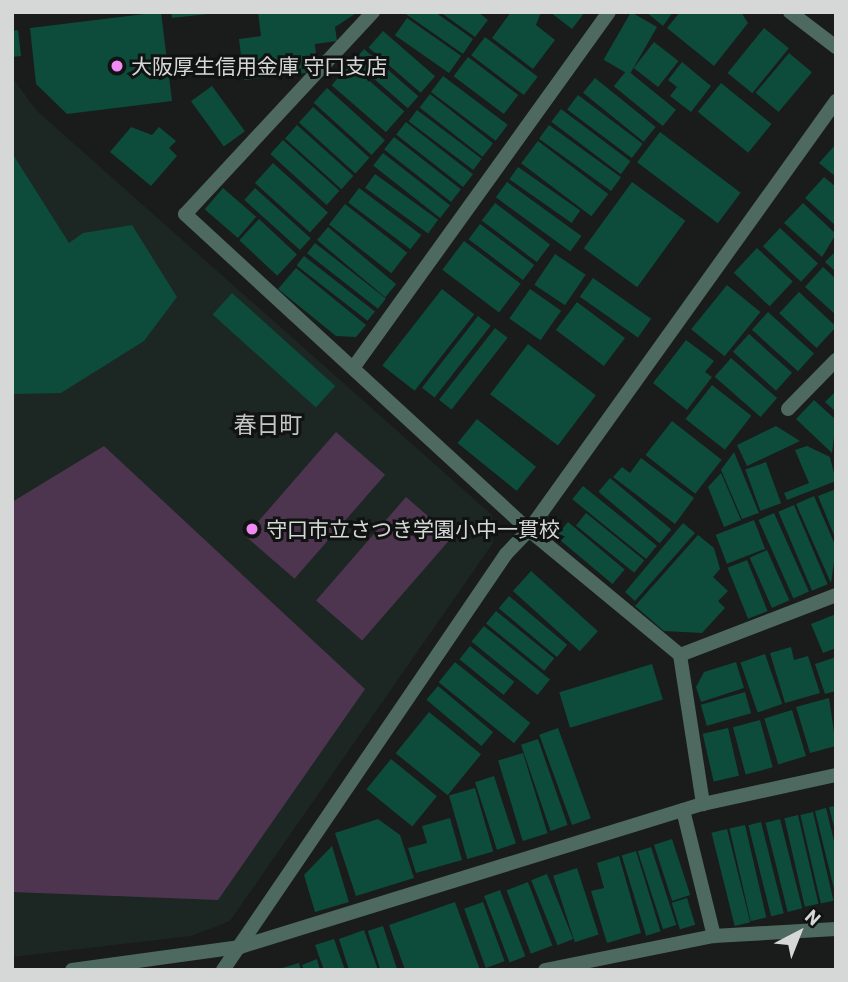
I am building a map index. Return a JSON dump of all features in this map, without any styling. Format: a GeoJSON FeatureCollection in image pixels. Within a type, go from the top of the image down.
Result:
{"type":"FeatureCollection","features":[{"type":"Feature","properties":{"kind":"street"},"geometry":{"type":"LineString","coordinates":[[373,12],[185,214],[356,364],[529,530],[680,655],[703,804]]}},
{"type":"Feature","properties":{"kind":"street"},"geometry":{"type":"LineString","coordinates":[[356,364],[609,12]]}},
{"type":"Feature","properties":{"kind":"street"},"geometry":{"type":"LineString","coordinates":[[790,12],[836,47]]}},
{"type":"Feature","properties":{"kind":"street"},"geometry":{"type":"LineString","coordinates":[[223,970],[506,554],[529,530],[836,100]]}},
{"type":"Feature","properties":{"kind":"street"},"geometry":{"type":"LineString","coordinates":[[788,409],[836,360]]}},
{"type":"Feature","properties":{"kind":"street"},"geometry":{"type":"LineString","coordinates":[[680,655],[836,595]]}},
{"type":"Feature","properties":{"kind":"street"},"geometry":{"type":"LineString","coordinates":[[72,970],[240,947],[703,804],[836,775]]}},
{"type":"Feature","properties":{"kind":"street"},"geometry":{"type":"LineString","coordinates":[[683,810],[714,936]]}},
{"type":"Feature","properties":{"kind":"street"},"geometry":{"type":"LineString","coordinates":[[545,970],[714,936],[836,929]]}},
{"type":"Feature","properties":{"kind":"shaded area","name":"守口市立さつき学園小中一貫校"},"geometry":{"type":"Polygon","coordinates":[[[12,77],[36,110],[492,515],[493,543],[230,921],[191,936],[12,957],[12,77]]]}},
{"type":"Feature","properties":{"kind":"shaded area"},"geometry":{"type":"Polygon","coordinates":[[[336,432],[385,475],[295,579],[245,536],[336,432]]]}},
{"type":"Feature","properties":{"kind":"shaded area"},"geometry":{"type":"Polygon","coordinates":[[[104,446],[365,689],[218,900],[12,892],[12,502],[104,446]]]}},
{"type":"Feature","properties":{"kind":"shaded area"},"geometry":{"type":"Polygon","coordinates":[[[406,497],[452,537],[362,640],[316,600],[406,497]]]}},
{"type":"Feature","properties":{"kind":"building"},"geometry":{"type":"Polygon","coordinates":[[[161,12],[172,101],[67,114],[36,84],[30,28],[161,12]]]}},
{"type":"Feature","properties":{"kind":"building"},"geometry":{"type":"Polygon","coordinates":[[[171,12],[208,12],[208,14],[172,18],[171,12]]]}},
{"type":"Feature","properties":{"kind":"building"},"geometry":{"type":"Polygon","coordinates":[[[258,12],[358,12],[335,27],[337,41],[315,44],[316,55],[304,56],[306,73],[244,80],[239,39],[261,36],[258,12]]]}},
{"type":"Feature","properties":{"kind":"building"},"geometry":{"type":"Polygon","coordinates":[[[403,12],[435,12],[473,39],[463,54],[403,12]]]}},
{"type":"Feature","properties":{"kind":"building"},"geometry":{"type":"Polygon","coordinates":[[[440,12],[478,12],[488,20],[475,37],[440,12]]]}},
{"type":"Feature","properties":{"kind":"building"},"geometry":{"type":"Polygon","coordinates":[[[511,12],[541,12],[536,25],[555,40],[533,69],[492,38],[511,12]]]}},
{"type":"Feature","properties":{"kind":"building"},"geometry":{"type":"Polygon","coordinates":[[[550,12],[585,12],[572,29],[550,12]]]}},
{"type":"Feature","properties":{"kind":"building"},"geometry":{"type":"Polygon","coordinates":[[[631,12],[657,27],[629,75],[604,60],[631,12]]]}},
{"type":"Feature","properties":{"kind":"building"},"geometry":{"type":"Polygon","coordinates":[[[646,12],[673,12],[663,26],[646,12]]]}},
{"type":"Feature","properties":{"kind":"building"},"geometry":{"type":"Polygon","coordinates":[[[680,12],[741,12],[748,23],[714,66],[667,28],[680,12]]]}},
{"type":"Feature","properties":{"kind":"building"},"geometry":{"type":"Polygon","coordinates":[[[407,18],[461,56],[449,73],[395,35],[407,18]]]}},
{"type":"Feature","properties":{"kind":"building"},"geometry":{"type":"Polygon","coordinates":[[[764,28],[789,48],[752,93],[727,73],[764,28]]]}},
{"type":"Feature","properties":{"kind":"building"},"geometry":{"type":"Polygon","coordinates":[[[18,30],[21,56],[12,57],[12,31],[18,30]]]}},
{"type":"Feature","properties":{"kind":"building"},"geometry":{"type":"Polygon","coordinates":[[[383,31],[435,76],[421,93],[369,48],[383,31]]]}},
{"type":"Feature","properties":{"kind":"building"},"geometry":{"type":"Polygon","coordinates":[[[485,37],[538,77],[524,95],[471,55],[485,37]]]}},
{"type":"Feature","properties":{"kind":"building"},"geometry":{"type":"Polygon","coordinates":[[[654,42],[678,61],[658,87],[634,68],[654,42]]]}},
{"type":"Feature","properties":{"kind":"building"},"geometry":{"type":"Polygon","coordinates":[[[364,49],[418,96],[408,108],[354,61],[364,49]]]}},
{"type":"Feature","properties":{"kind":"building"},"geometry":{"type":"Polygon","coordinates":[[[789,53],[812,72],[779,112],[756,93],[789,53]]]}},
{"type":"Feature","properties":{"kind":"building"},"geometry":{"type":"Polygon","coordinates":[[[468,57],[518,95],[504,114],[454,76],[468,57]]]}},
{"type":"Feature","properties":{"kind":"building"},"geometry":{"type":"Polygon","coordinates":[[[682,62],[711,86],[691,112],[670,96],[677,87],[668,80],[682,62]]]}},
{"type":"Feature","properties":{"kind":"building"},"geometry":{"type":"Polygon","coordinates":[[[350,64],[404,111],[386,132],[332,85],[350,64]]]}},
{"type":"Feature","properties":{"kind":"building"},"geometry":{"type":"Polygon","coordinates":[[[627,70],[676,110],[663,126],[614,86],[627,70]]]}},
{"type":"Feature","properties":{"kind":"building"},"geometry":{"type":"Polygon","coordinates":[[[443,76],[508,125],[496,141],[431,92],[443,76]]]}},
{"type":"Feature","properties":{"kind":"building"},"geometry":{"type":"Polygon","coordinates":[[[595,78],[656,127],[644,142],[583,93],[595,78]]]}},
{"type":"Feature","properties":{"kind":"building"},"geometry":{"type":"Polygon","coordinates":[[[721,83],[772,124],[748,153],[698,112],[721,83]]]}},
{"type":"Feature","properties":{"kind":"building"},"geometry":{"type":"Polygon","coordinates":[[[212,86],[245,131],[224,147],[191,101],[212,86]]]}},
{"type":"Feature","properties":{"kind":"building"},"geometry":{"type":"Polygon","coordinates":[[[327,88],[385,140],[372,155],[314,103],[327,88]]]}},
{"type":"Feature","properties":{"kind":"building"},"geometry":{"type":"Polygon","coordinates":[[[430,94],[493,143],[483,157],[420,107],[430,94]]]}},
{"type":"Feature","properties":{"kind":"building"},"geometry":{"type":"Polygon","coordinates":[[[578,95],[643,144],[632,158],[567,109],[578,95]]]}},
{"type":"Feature","properties":{"kind":"building"},"geometry":{"type":"Polygon","coordinates":[[[313,107],[369,158],[355,173],[299,123],[313,107]]]}},
{"type":"Feature","properties":{"kind":"building"},"geometry":{"type":"Polygon","coordinates":[[[561,109],[630,161],[621,174],[551,122],[561,109]]]}},
{"type":"Feature","properties":{"kind":"building"},"geometry":{"type":"Polygon","coordinates":[[[417,110],[482,159],[473,170],[409,121],[417,110]]]}},
{"type":"Feature","properties":{"kind":"building"},"geometry":{"type":"Polygon","coordinates":[[[406,122],[473,174],[463,187],[396,135],[406,122]]]}},
{"type":"Feature","properties":{"kind":"building"},"geometry":{"type":"Polygon","coordinates":[[[297,125],[353,176],[341,189],[285,138],[297,125]]]}},
{"type":"Feature","properties":{"kind":"building"},"geometry":{"type":"Polygon","coordinates":[[[549,125],[621,177],[611,191],[539,139],[549,125]]]}},
{"type":"Feature","properties":{"kind":"building"},"geometry":{"type":"Polygon","coordinates":[[[131,127],[152,135],[159,127],[176,141],[169,148],[177,156],[151,186],[110,152],[131,127]]]}},
{"type":"Feature","properties":{"kind":"building"},"geometry":{"type":"Polygon","coordinates":[[[660,132],[741,193],[718,223],[637,162],[660,132]]]}},
{"type":"Feature","properties":{"kind":"building"},"geometry":{"type":"Polygon","coordinates":[[[394,137],[461,189],[451,202],[384,150],[394,137]]]}},
{"type":"Feature","properties":{"kind":"building"},"geometry":{"type":"Polygon","coordinates":[[[283,140],[339,191],[327,205],[270,154],[283,140]]]}},
{"type":"Feature","properties":{"kind":"building"},"geometry":{"type":"Polygon","coordinates":[[[538,141],[608,194],[591,216],[521,163],[538,141]]]}},
{"type":"Feature","properties":{"kind":"building"},"geometry":{"type":"Polygon","coordinates":[[[836,144],[836,177],[819,163],[836,144]]]}},
{"type":"Feature","properties":{"kind":"building"},"geometry":{"type":"Polygon","coordinates":[[[12,153],[69,243],[83,233],[132,225],[177,297],[144,341],[61,393],[12,394],[12,153]]]}},
{"type":"Feature","properties":{"kind":"building"},"geometry":{"type":"Polygon","coordinates":[[[383,153],[450,205],[440,218],[373,166],[383,153]]]}},
{"type":"Feature","properties":{"kind":"building"},"geometry":{"type":"Polygon","coordinates":[[[273,163],[328,213],[310,233],[255,183],[273,163]]]}},
{"type":"Feature","properties":{"kind":"building"},"geometry":{"type":"Polygon","coordinates":[[[518,167],[580,211],[572,223],[509,179],[518,167]]]}},
{"type":"Feature","properties":{"kind":"building"},"geometry":{"type":"Polygon","coordinates":[[[375,174],[438,220],[428,234],[365,188],[375,174]]]}},
{"type":"Feature","properties":{"kind":"building"},"geometry":{"type":"Polygon","coordinates":[[[824,177],[836,187],[836,226],[805,198],[824,177]]]}},
{"type":"Feature","properties":{"kind":"building"},"geometry":{"type":"Polygon","coordinates":[[[507,182],[581,236],[570,251],[496,197],[507,182]]]}},
{"type":"Feature","properties":{"kind":"building"},"geometry":{"type":"Polygon","coordinates":[[[632,182],[685,221],[637,287],[584,248],[632,182]]]}},
{"type":"Feature","properties":{"kind":"building"},"geometry":{"type":"Polygon","coordinates":[[[223,188],[256,217],[238,238],[205,209],[223,188]]]}},
{"type":"Feature","properties":{"kind":"building"},"geometry":{"type":"Polygon","coordinates":[[[255,188],[311,238],[300,250],[244,200],[255,188]]]}},
{"type":"Feature","properties":{"kind":"building"},"geometry":{"type":"Polygon","coordinates":[[[359,188],[421,235],[410,249],[348,202],[359,188]]]}},
{"type":"Feature","properties":{"kind":"building"},"geometry":{"type":"Polygon","coordinates":[[[495,203],[550,245],[537,262],[482,221],[495,203]]]}},
{"type":"Feature","properties":{"kind":"building"},"geometry":{"type":"Polygon","coordinates":[[[803,203],[836,234],[822,257],[784,223],[803,203]]]}},
{"type":"Feature","properties":{"kind":"building"},"geometry":{"type":"Polygon","coordinates":[[[345,204],[407,253],[391,273],[329,224],[345,204]]]}},
{"type":"Feature","properties":{"kind":"building"},"geometry":{"type":"Polygon","coordinates":[[[259,219],[297,254],[277,276],[239,240],[259,219]]]}},
{"type":"Feature","properties":{"kind":"building"},"geometry":{"type":"Polygon","coordinates":[[[480,224],[534,265],[523,280],[469,239],[480,224]]]}},
{"type":"Feature","properties":{"kind":"building"},"geometry":{"type":"Polygon","coordinates":[[[328,227],[396,284],[385,297],[317,240],[328,227]]]}},
{"type":"Feature","properties":{"kind":"building"},"geometry":{"type":"Polygon","coordinates":[[[780,228],[818,263],[801,282],[763,246],[780,228]]]}},
{"type":"Feature","properties":{"kind":"building"},"geometry":{"type":"Polygon","coordinates":[[[464,241],[521,284],[499,312],[442,270],[464,241]]]}},
{"type":"Feature","properties":{"kind":"building"},"geometry":{"type":"Polygon","coordinates":[[[315,243],[386,298],[378,309],[307,253],[315,243]]]}},
{"type":"Feature","properties":{"kind":"building"},"geometry":{"type":"Polygon","coordinates":[[[757,248],[793,281],[770,306],[734,273],[757,248]]]}},
{"type":"Feature","properties":{"kind":"building"},"geometry":{"type":"Polygon","coordinates":[[[836,251],[836,272],[825,262],[836,251]]]}},
{"type":"Feature","properties":{"kind":"building"},"geometry":{"type":"Polygon","coordinates":[[[555,254],[586,275],[565,305],[534,285],[555,254]]]}},
{"type":"Feature","properties":{"kind":"building"},"geometry":{"type":"Polygon","coordinates":[[[304,256],[375,311],[368,321],[297,265],[304,256]]]}},
{"type":"Feature","properties":{"kind":"building"},"geometry":{"type":"Polygon","coordinates":[[[823,267],[836,279],[836,315],[805,287],[823,267]]]}},
{"type":"Feature","properties":{"kind":"building"},"geometry":{"type":"Polygon","coordinates":[[[296,268],[366,325],[356,337],[336,336],[278,289],[296,268]]]}},
{"type":"Feature","properties":{"kind":"building"},"geometry":{"type":"Polygon","coordinates":[[[593,278],[651,319],[638,338],[580,297],[593,278]]]}},
{"type":"Feature","properties":{"kind":"building"},"geometry":{"type":"Polygon","coordinates":[[[727,285],[760,312],[725,356],[691,329],[727,285]]]}},
{"type":"Feature","properties":{"kind":"building"},"geometry":{"type":"Polygon","coordinates":[[[442,289],[474,314],[415,391],[382,365],[442,289]]]}},
{"type":"Feature","properties":{"kind":"building"},"geometry":{"type":"Polygon","coordinates":[[[530,289],[561,311],[540,340],[509,318],[530,289]]]}},
{"type":"Feature","properties":{"kind":"building"},"geometry":{"type":"Polygon","coordinates":[[[799,292],[836,327],[817,348],[779,313],[799,292]]]}},
{"type":"Feature","properties":{"kind":"building"},"geometry":{"type":"Polygon","coordinates":[[[232,293],[335,386],[316,408],[213,315],[232,293]]]}},
{"type":"Feature","properties":{"kind":"building"},"geometry":{"type":"Polygon","coordinates":[[[577,302],[625,338],[604,366],[556,330],[577,302]]]}},
{"type":"Feature","properties":{"kind":"building"},"geometry":{"type":"Polygon","coordinates":[[[768,312],[814,353],[798,371],[752,330],[768,312]]]}},
{"type":"Feature","properties":{"kind":"building"},"geometry":{"type":"Polygon","coordinates":[[[478,316],[491,326],[435,398],[422,388],[478,316]]]}},
{"type":"Feature","properties":{"kind":"building"},"geometry":{"type":"Polygon","coordinates":[[[495,328],[508,338],[452,410],[439,400],[495,328]]]}},
{"type":"Feature","properties":{"kind":"building"},"geometry":{"type":"Polygon","coordinates":[[[749,334],[792,373],[776,391],[733,352],[749,334]]]}},
{"type":"Feature","properties":{"kind":"building"},"geometry":{"type":"Polygon","coordinates":[[[686,340],[714,361],[705,372],[712,377],[687,410],[653,383],[686,340]]]}},
{"type":"Feature","properties":{"kind":"building"},"geometry":{"type":"Polygon","coordinates":[[[528,344],[596,395],[558,445],[490,394],[528,344]]]}},
{"type":"Feature","properties":{"kind":"building"},"geometry":{"type":"Polygon","coordinates":[[[731,358],[777,398],[761,417],[715,377],[731,358]]]}},
{"type":"Feature","properties":{"kind":"building"},"geometry":{"type":"Polygon","coordinates":[[[712,385],[751,416],[725,450],[686,419],[712,385]]]}},
{"type":"Feature","properties":{"kind":"building"},"geometry":{"type":"Polygon","coordinates":[[[836,391],[836,412],[825,402],[836,391]]]}},
{"type":"Feature","properties":{"kind":"building"},"geometry":{"type":"Polygon","coordinates":[[[814,400],[836,420],[832,453],[796,419],[814,400]]]}},
{"type":"Feature","properties":{"kind":"building"},"geometry":{"type":"Polygon","coordinates":[[[477,419],[536,467],[517,491],[457,443],[477,419]]]}},
{"type":"Feature","properties":{"kind":"building"},"geometry":{"type":"Polygon","coordinates":[[[672,421],[722,460],[695,494],[646,455],[672,421]]]}},
{"type":"Feature","properties":{"kind":"building"},"geometry":{"type":"Polygon","coordinates":[[[776,426],[800,441],[747,466],[737,445],[776,426]]]}},
{"type":"Feature","properties":{"kind":"building"},"geometry":{"type":"Polygon","coordinates":[[[807,446],[830,457],[836,481],[787,500],[784,493],[809,483],[795,450],[807,446]]]}},
{"type":"Feature","properties":{"kind":"building"},"geometry":{"type":"Polygon","coordinates":[[[734,452],[759,513],[742,519],[721,470],[734,452]]]}},
{"type":"Feature","properties":{"kind":"building"},"geometry":{"type":"Polygon","coordinates":[[[641,458],[694,498],[675,524],[613,477],[622,467],[630,473],[641,458]]]}},
{"type":"Feature","properties":{"kind":"building"},"geometry":{"type":"Polygon","coordinates":[[[766,462],[781,503],[760,511],[745,470],[766,462]]]}},
{"type":"Feature","properties":{"kind":"building"},"geometry":{"type":"Polygon","coordinates":[[[721,473],[741,520],[724,527],[708,487],[721,473]]]}},
{"type":"Feature","properties":{"kind":"building"},"geometry":{"type":"Polygon","coordinates":[[[610,478],[671,529],[660,543],[598,492],[610,478]]]}},
{"type":"Feature","properties":{"kind":"building"},"geometry":{"type":"Polygon","coordinates":[[[583,486],[657,546],[646,559],[572,499],[583,486]]]}},
{"type":"Feature","properties":{"kind":"building"},"geometry":{"type":"Polygon","coordinates":[[[836,489],[836,540],[818,496],[836,489]]]}},
{"type":"Feature","properties":{"kind":"building"},"geometry":{"type":"Polygon","coordinates":[[[814,496],[836,547],[831,583],[796,504],[814,496]]]}},
{"type":"Feature","properties":{"kind":"building"},"geometry":{"type":"Polygon","coordinates":[[[794,505],[828,584],[812,591],[778,512],[794,505]]]}},
{"type":"Feature","properties":{"kind":"building"},"geometry":{"type":"Polygon","coordinates":[[[586,513],[644,560],[634,573],[576,525],[586,513]]]}},
{"type":"Feature","properties":{"kind":"building"},"geometry":{"type":"Polygon","coordinates":[[[774,513],[809,592],[793,598],[758,520],[774,513]]]}},
{"type":"Feature","properties":{"kind":"building"},"geometry":{"type":"Polygon","coordinates":[[[754,520],[765,549],[727,564],[716,535],[754,520]]]}},
{"type":"Feature","properties":{"kind":"building"},"geometry":{"type":"Polygon","coordinates":[[[568,522],[625,570],[612,584],[556,537],[568,522]]]}},
{"type":"Feature","properties":{"kind":"building"},"geometry":{"type":"Polygon","coordinates":[[[683,523],[695,533],[635,601],[625,592],[683,523]]]}},
{"type":"Feature","properties":{"kind":"building"},"geometry":{"type":"Polygon","coordinates":[[[698,535],[714,548],[720,569],[713,577],[728,591],[718,601],[725,608],[702,633],[664,631],[635,606],[698,535]]]}},
{"type":"Feature","properties":{"kind":"building"},"geometry":{"type":"Polygon","coordinates":[[[767,550],[789,600],[772,608],[750,558],[767,550]]]}},
{"type":"Feature","properties":{"kind":"building"},"geometry":{"type":"Polygon","coordinates":[[[747,560],[768,611],[748,619],[728,568],[747,560]]]}},
{"type":"Feature","properties":{"kind":"building"},"geometry":{"type":"Polygon","coordinates":[[[531,571],[598,631],[580,651],[513,591],[531,571]]]}},
{"type":"Feature","properties":{"kind":"building"},"geometry":{"type":"Polygon","coordinates":[[[509,596],[567,645],[557,657],[499,608],[509,596]]]}},
{"type":"Feature","properties":{"kind":"building"},"geometry":{"type":"Polygon","coordinates":[[[496,611],[554,658],[544,671],[486,623],[496,611]]]}},
{"type":"Feature","properties":{"kind":"building"},"geometry":{"type":"Polygon","coordinates":[[[836,614],[836,648],[823,653],[811,624],[836,614]]]}},
{"type":"Feature","properties":{"kind":"building"},"geometry":{"type":"Polygon","coordinates":[[[484,626],[550,679],[537,695],[471,642],[484,626]]]}},
{"type":"Feature","properties":{"kind":"building"},"geometry":{"type":"Polygon","coordinates":[[[470,646],[514,682],[504,695],[459,659],[470,646]]]}},
{"type":"Feature","properties":{"kind":"building"},"geometry":{"type":"Polygon","coordinates":[[[791,647],[794,660],[808,656],[820,693],[785,703],[770,653],[791,647]]]}},
{"type":"Feature","properties":{"kind":"building"},"geometry":{"type":"Polygon","coordinates":[[[765,654],[782,704],[758,713],[740,662],[765,654]]]}},
{"type":"Feature","properties":{"kind":"building"},"geometry":{"type":"Polygon","coordinates":[[[836,657],[836,691],[825,694],[815,664],[836,657]]]}},
{"type":"Feature","properties":{"kind":"building"},"geometry":{"type":"Polygon","coordinates":[[[455,662],[530,723],[514,743],[439,682],[455,662]]]}},
{"type":"Feature","properties":{"kind":"building"},"geometry":{"type":"Polygon","coordinates":[[[736,662],[744,688],[701,702],[696,687],[704,672],[736,662]]]}},
{"type":"Feature","properties":{"kind":"building"},"geometry":{"type":"Polygon","coordinates":[[[652,664],[663,699],[570,728],[559,692],[652,664]]]}},
{"type":"Feature","properties":{"kind":"building"},"geometry":{"type":"Polygon","coordinates":[[[438,686],[493,732],[482,746],[426,700],[438,686]]]}},
{"type":"Feature","properties":{"kind":"building"},"geometry":{"type":"Polygon","coordinates":[[[745,692],[751,713],[707,726],[701,705],[745,692]]]}},
{"type":"Feature","properties":{"kind":"building"},"geometry":{"type":"Polygon","coordinates":[[[829,698],[836,746],[810,753],[796,707],[829,698]]]}},
{"type":"Feature","properties":{"kind":"building"},"geometry":{"type":"Polygon","coordinates":[[[792,710],[806,756],[778,764],[764,718],[792,710]]]}},
{"type":"Feature","properties":{"kind":"building"},"geometry":{"type":"Polygon","coordinates":[[[429,712],[481,754],[448,795],[396,753],[429,712]]]}},
{"type":"Feature","properties":{"kind":"building"},"geometry":{"type":"Polygon","coordinates":[[[760,720],[773,767],[746,775],[733,727],[760,720]]]}},
{"type":"Feature","properties":{"kind":"building"},"geometry":{"type":"Polygon","coordinates":[[[558,728],[591,818],[572,825],[539,735],[558,728]]]}},
{"type":"Feature","properties":{"kind":"building"},"geometry":{"type":"Polygon","coordinates":[[[728,728],[739,776],[714,782],[703,734],[728,728]]]}},
{"type":"Feature","properties":{"kind":"building"},"geometry":{"type":"Polygon","coordinates":[[[538,739],[568,825],[551,831],[521,745],[538,739]]]}},
{"type":"Feature","properties":{"kind":"building"},"geometry":{"type":"Polygon","coordinates":[[[523,753],[548,833],[523,841],[498,761],[523,753]]]}},
{"type":"Feature","properties":{"kind":"building"},"geometry":{"type":"Polygon","coordinates":[[[391,759],[437,796],[412,826],[366,789],[391,759]]]}},
{"type":"Feature","properties":{"kind":"building"},"geometry":{"type":"Polygon","coordinates":[[[494,776],[516,844],[497,850],[475,782],[494,776]]]}},
{"type":"Feature","properties":{"kind":"building"},"geometry":{"type":"Polygon","coordinates":[[[475,788],[493,851],[467,859],[449,795],[475,788]]]}},
{"type":"Feature","properties":{"kind":"building"},"geometry":{"type":"Polygon","coordinates":[[[836,806],[836,831],[835,831],[829,807],[836,806]]]}},
{"type":"Feature","properties":{"kind":"building"},"geometry":{"type":"Polygon","coordinates":[[[826,808],[836,849],[835,893],[815,811],[826,808]]]}},
{"type":"Feature","properties":{"kind":"building"},"geometry":{"type":"Polygon","coordinates":[[[813,812],[833,901],[821,904],[800,815],[813,812]]]}},
{"type":"Feature","properties":{"kind":"building"},"geometry":{"type":"Polygon","coordinates":[[[798,815],[818,904],[805,907],[784,818],[798,815]]]}},
{"type":"Feature","properties":{"kind":"building"},"geometry":{"type":"Polygon","coordinates":[[[450,818],[462,860],[416,873],[408,848],[427,843],[422,826],[450,818]]]}},
{"type":"Feature","properties":{"kind":"building"},"geometry":{"type":"Polygon","coordinates":[[[378,819],[400,835],[414,878],[356,896],[335,833],[378,819]]]}},
{"type":"Feature","properties":{"kind":"building"},"geometry":{"type":"Polygon","coordinates":[[[780,819],[802,908],[788,912],[765,823],[780,819]]]}},
{"type":"Feature","properties":{"kind":"building"},"geometry":{"type":"Polygon","coordinates":[[[761,822],[784,913],[771,916],[748,825],[761,822]]]}},
{"type":"Feature","properties":{"kind":"building"},"geometry":{"type":"Polygon","coordinates":[[[745,825],[766,918],[751,921],[729,829],[745,825]]]}},
{"type":"Feature","properties":{"kind":"building"},"geometry":{"type":"Polygon","coordinates":[[[727,829],[750,922],[735,926],[711,833],[727,829]]]}},
{"type":"Feature","properties":{"kind":"building"},"geometry":{"type":"Polygon","coordinates":[[[672,839],[690,895],[672,901],[654,845],[672,839]]]}},
{"type":"Feature","properties":{"kind":"building"},"geometry":{"type":"Polygon","coordinates":[[[332,846],[349,902],[315,912],[304,875],[332,846]]]}},
{"type":"Feature","properties":{"kind":"building"},"geometry":{"type":"Polygon","coordinates":[[[651,847],[676,925],[663,929],[638,851],[651,847]]]}},
{"type":"Feature","properties":{"kind":"building"},"geometry":{"type":"Polygon","coordinates":[[[636,851],[661,931],[646,936],[622,855],[636,851]]]}},
{"type":"Feature","properties":{"kind":"building"},"geometry":{"type":"Polygon","coordinates":[[[619,856],[641,933],[607,943],[591,891],[604,888],[597,863],[619,856]]]}},
{"type":"Feature","properties":{"kind":"building"},"geometry":{"type":"Polygon","coordinates":[[[577,868],[599,935],[575,942],[553,876],[577,868]]]}},
{"type":"Feature","properties":{"kind":"building"},"geometry":{"type":"Polygon","coordinates":[[[547,874],[573,939],[557,945],[531,880],[547,874]]]}},
{"type":"Feature","properties":{"kind":"building"},"geometry":{"type":"Polygon","coordinates":[[[528,882],[552,945],[531,954],[507,890],[528,882]]]}},
{"type":"Feature","properties":{"kind":"building"},"geometry":{"type":"Polygon","coordinates":[[[500,890],[525,956],[510,962],[484,896],[500,890]]]}},
{"type":"Feature","properties":{"kind":"building"},"geometry":{"type":"Polygon","coordinates":[[[687,898],[695,925],[680,929],[672,903],[687,898]]]}},
{"type":"Feature","properties":{"kind":"building"},"geometry":{"type":"Polygon","coordinates":[[[455,902],[480,970],[405,970],[389,925],[455,902]]]}},
{"type":"Feature","properties":{"kind":"building"},"geometry":{"type":"Polygon","coordinates":[[[483,902],[505,961],[486,968],[464,909],[483,902]]]}},
{"type":"Feature","properties":{"kind":"building"},"geometry":{"type":"Polygon","coordinates":[[[383,926],[397,970],[380,970],[368,931],[383,926]]]}},
{"type":"Feature","properties":{"kind":"building"},"geometry":{"type":"Polygon","coordinates":[[[364,930],[378,970],[349,970],[339,939],[364,930]]]}},
{"type":"Feature","properties":{"kind":"building"},"geometry":{"type":"Polygon","coordinates":[[[334,939],[345,970],[324,970],[315,945],[334,939]]]}},
{"type":"Feature","properties":{"kind":"building"},"geometry":{"type":"Polygon","coordinates":[[[317,959],[320,970],[304,970],[302,965],[317,959]]]}},
{"type":"Feature","properties":{"kind":"building"},"geometry":{"type":"Polygon","coordinates":[[[299,963],[301,970],[279,970],[279,969],[299,963]]]}},
{"type":"Feature","properties":{"kind":"place","name":"大阪厚生信用金庫 守口支店"},"geometry":{"type":"Point","coordinates":[117,66]}},
{"type":"Feature","properties":{"kind":"place","name":"守口市立さつき学園小中一貫校"},"geometry":{"type":"Point","coordinates":[252,529]}},
{"type":"Feature","properties":{"kind":"district","name":"春日町"},"geometry":{"type":"Point","coordinates":[268,424]}}]}
